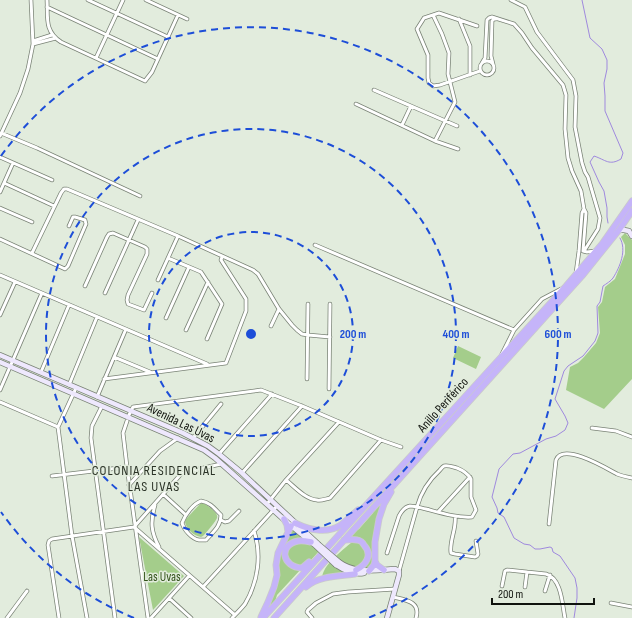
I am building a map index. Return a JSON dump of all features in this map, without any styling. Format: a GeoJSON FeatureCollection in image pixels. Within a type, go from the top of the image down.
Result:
{"type":"FeatureCollection","features":[{"type":"Feature","properties":{"kind":"highway","name":"Anillo Periférico"},"geometry":{"type":"LineString","coordinates":[[262,618],[575,276],[597,250],[632,201]]}},
{"type":"Feature","properties":{"kind":"highway","name":"Anillo Periférico"},"geometry":{"type":"LineString","coordinates":[[274,618],[582,276],[619,230],[632,211]]}},
{"type":"Feature","properties":{"kind":"highway"},"geometry":{"type":"LineString","coordinates":[[369,571],[375,561],[375,542],[379,519],[384,504],[395,484]]}},
{"type":"Feature","properties":{"kind":"highway"},"geometry":{"type":"LineString","coordinates":[[262,618],[274,588],[278,552],[293,524],[318,530],[338,527],[378,493]]}},
{"type":"Feature","properties":{"kind":"highway"},"geometry":{"type":"LineString","coordinates":[[284,519],[288,532]]}},
{"type":"Feature","properties":{"kind":"highway"},"geometry":{"type":"LineString","coordinates":[[315,544],[299,540],[294,542],[286,548],[285,557],[292,566],[302,568],[311,560],[320,556]]}},
{"type":"Feature","properties":{"kind":"highway"},"geometry":{"type":"LineString","coordinates":[[292,599],[308,584],[318,580],[356,572],[365,564],[369,554],[363,543],[358,540],[344,540]]}},
{"type":"Feature","properties":{"kind":"highway"},"geometry":{"type":"LineString","coordinates":[[375,561],[377,565],[384,570]]}},
{"type":"Feature","properties":{"kind":"street"},"geometry":{"type":"LineString","coordinates":[[31,0],[33,42],[24,82],[1,135],[37,148],[140,196]]}},
{"type":"Feature","properties":{"kind":"street"},"geometry":{"type":"LineString","coordinates":[[47,0],[48,26],[52,35],[145,81],[152,72],[178,15]]}},
{"type":"Feature","properties":{"kind":"street"},"geometry":{"type":"LineString","coordinates":[[88,0],[168,38]]}},
{"type":"Feature","properties":{"kind":"street"},"geometry":{"type":"LineString","coordinates":[[96,58],[123,0]]}},
{"type":"Feature","properties":{"kind":"street"},"geometry":{"type":"LineString","coordinates":[[146,0],[187,19]]}},
{"type":"Feature","properties":{"kind":"street"},"geometry":{"type":"LineString","coordinates":[[510,0],[525,7],[537,32],[573,80],[576,96],[575,127],[577,142],[582,163],[600,214],[598,229],[582,251]]}},
{"type":"Feature","properties":{"kind":"street"},"geometry":{"type":"LineString","coordinates":[[47,7],[158,59]]}},
{"type":"Feature","properties":{"kind":"street"},"geometry":{"type":"LineString","coordinates":[[477,26],[439,13],[424,18],[417,29],[428,55],[428,78],[429,83],[432,86],[440,85],[480,71]]}},
{"type":"Feature","properties":{"kind":"street"},"geometry":{"type":"LineString","coordinates":[[433,15],[449,53],[448,74],[454,98],[453,106],[444,121],[436,141]]}},
{"type":"Feature","properties":{"kind":"street"},"geometry":{"type":"LineString","coordinates":[[480,71],[480,67],[485,58],[487,20],[492,17],[514,24],[563,85],[566,95],[565,130],[568,158],[580,191],[584,209],[582,213],[582,251],[575,276]]}},
{"type":"Feature","properties":{"kind":"street"},"geometry":{"type":"LineString","coordinates":[[458,19],[470,46],[470,75]]}},
{"type":"Feature","properties":{"kind":"street"},"geometry":{"type":"LineString","coordinates":[[480,71],[484,74],[490,74],[494,69],[491,56],[492,21],[497,19]]}},
{"type":"Feature","properties":{"kind":"street"},"geometry":{"type":"LineString","coordinates":[[33,42],[52,35]]}},
{"type":"Feature","properties":{"kind":"street"},"geometry":{"type":"LineString","coordinates":[[33,42],[56,38]]}},
{"type":"Feature","properties":{"kind":"street"},"geometry":{"type":"LineString","coordinates":[[482,63],[487,61],[492,62],[493,64]]}},
{"type":"Feature","properties":{"kind":"street"},"geometry":{"type":"LineString","coordinates":[[374,90],[457,126]]}},
{"type":"Feature","properties":{"kind":"street"},"geometry":{"type":"LineString","coordinates":[[356,104],[436,141],[458,149]]}},
{"type":"Feature","properties":{"kind":"street"},"geometry":{"type":"LineString","coordinates":[[402,125],[411,106]]}},
{"type":"Feature","properties":{"kind":"street"},"geometry":{"type":"LineString","coordinates":[[0,157],[52,180]]}},
{"type":"Feature","properties":{"kind":"street"},"geometry":{"type":"LineString","coordinates":[[0,192],[13,163]]}},
{"type":"Feature","properties":{"kind":"street"},"geometry":{"type":"LineString","coordinates":[[4,183],[54,206]]}},
{"type":"Feature","properties":{"kind":"street"},"geometry":{"type":"LineString","coordinates":[[32,253],[60,193],[67,189],[178,236],[253,270],[258,274],[279,309],[297,330],[308,335],[330,337]]}},
{"type":"Feature","properties":{"kind":"street"},"geometry":{"type":"LineString","coordinates":[[0,208],[32,222]]}},
{"type":"Feature","properties":{"kind":"street"},"geometry":{"type":"LineString","coordinates":[[0,239],[65,269],[68,266],[86,224],[85,220],[75,217],[69,226]]}},
{"type":"Feature","properties":{"kind":"street"},"geometry":{"type":"LineString","coordinates":[[105,293],[138,220]]}},
{"type":"Feature","properties":{"kind":"street"},"geometry":{"type":"LineString","coordinates":[[632,229],[632,237]]}},
{"type":"Feature","properties":{"kind":"street"},"geometry":{"type":"LineString","coordinates":[[619,230],[626,230],[632,237]]}},
{"type":"Feature","properties":{"kind":"street"},"geometry":{"type":"LineString","coordinates":[[85,286],[107,237],[109,234],[113,233],[145,247],[147,250],[147,254],[128,295],[128,304],[144,310],[152,294]]}},
{"type":"Feature","properties":{"kind":"street"},"geometry":{"type":"LineString","coordinates":[[158,280],[178,236]]}},
{"type":"Feature","properties":{"kind":"street"},"geometry":{"type":"LineString","coordinates":[[315,245],[514,330]]}},
{"type":"Feature","properties":{"kind":"street"},"geometry":{"type":"LineString","coordinates":[[582,251],[591,252],[597,250]]}},
{"type":"Feature","properties":{"kind":"street"},"geometry":{"type":"LineString","coordinates":[[104,379],[226,363],[246,311],[246,300],[222,260],[222,257]]}},
{"type":"Feature","properties":{"kind":"street"},"geometry":{"type":"LineString","coordinates":[[168,258],[201,272],[222,304],[207,339]]}},
{"type":"Feature","properties":{"kind":"street"},"geometry":{"type":"LineString","coordinates":[[166,318],[189,267]]}},
{"type":"Feature","properties":{"kind":"street"},"geometry":{"type":"LineString","coordinates":[[0,275],[209,365]]}},
{"type":"Feature","properties":{"kind":"street"},"geometry":{"type":"LineString","coordinates":[[0,315],[15,282]]}},
{"type":"Feature","properties":{"kind":"street"},"geometry":{"type":"LineString","coordinates":[[186,330],[208,282]]}},
{"type":"Feature","properties":{"kind":"street"},"geometry":{"type":"LineString","coordinates":[[499,360],[514,330],[542,299],[566,286]]}},
{"type":"Feature","properties":{"kind":"street"},"geometry":{"type":"LineString","coordinates":[[0,390],[42,293]]}},
{"type":"Feature","properties":{"kind":"street"},"geometry":{"type":"LineString","coordinates":[[307,379],[308,304]]}},
{"type":"Feature","properties":{"kind":"street"},"geometry":{"type":"LineString","coordinates":[[328,389],[330,304]]}},
{"type":"Feature","properties":{"kind":"street"},"geometry":{"type":"LineString","coordinates":[[41,372],[69,305]]}},
{"type":"Feature","properties":{"kind":"street"},"geometry":{"type":"LineString","coordinates":[[271,326],[279,309]]}},
{"type":"Feature","properties":{"kind":"street"},"geometry":{"type":"LineString","coordinates":[[69,385],[97,317]]}},
{"type":"Feature","properties":{"kind":"street"},"geometry":{"type":"LineString","coordinates":[[97,397],[126,329]]}},
{"type":"Feature","properties":{"kind":"street","name":"Avenida Las Uvas"},"geometry":{"type":"LineString","coordinates":[[0,355],[193,438],[208,446],[242,473],[277,506],[293,524],[347,572],[395,569],[399,571]]}},
{"type":"Feature","properties":{"kind":"street"},"geometry":{"type":"LineString","coordinates":[[114,357],[152,373]]}},
{"type":"Feature","properties":{"kind":"street","name":"Avenida Las Uvas"},"geometry":{"type":"LineString","coordinates":[[0,362],[102,406],[127,419],[178,438],[204,450],[273,510],[293,524]]}},
{"type":"Feature","properties":{"kind":"street"},"geometry":{"type":"LineString","coordinates":[[76,388],[58,427],[72,536],[87,618]]}},
{"type":"Feature","properties":{"kind":"street"},"geometry":{"type":"LineString","coordinates":[[148,618],[134,527],[123,433],[127,419],[133,407],[261,390],[380,440],[401,447]]}},
{"type":"Feature","properties":{"kind":"street"},"geometry":{"type":"LineString","coordinates":[[215,458],[272,394]]}},
{"type":"Feature","properties":{"kind":"street"},"geometry":{"type":"LineString","coordinates":[[0,402],[58,427]]}},
{"type":"Feature","properties":{"kind":"street"},"geometry":{"type":"LineString","coordinates":[[193,438],[221,404]]}},
{"type":"Feature","properties":{"kind":"street"},"geometry":{"type":"LineString","coordinates":[[102,406],[92,426],[91,438],[116,618]]}},
{"type":"Feature","properties":{"kind":"street"},"geometry":{"type":"LineString","coordinates":[[242,473],[302,406]]}},
{"type":"Feature","properties":{"kind":"street"},"geometry":{"type":"LineString","coordinates":[[267,504],[286,480],[339,422]]}},
{"type":"Feature","properties":{"kind":"street"},"geometry":{"type":"LineString","coordinates":[[592,428],[616,431],[632,437]]}},
{"type":"Feature","properties":{"kind":"street"},"geometry":{"type":"LineString","coordinates":[[129,485],[160,451],[178,438]]}},
{"type":"Feature","properties":{"kind":"street"},"geometry":{"type":"LineString","coordinates":[[286,480],[308,498],[323,500],[330,498],[380,440]]}},
{"type":"Feature","properties":{"kind":"street"},"geometry":{"type":"LineString","coordinates":[[548,524],[556,460],[559,455],[577,455],[618,474],[632,478]]}},
{"type":"Feature","properties":{"kind":"street"},"geometry":{"type":"LineString","coordinates":[[59,618],[48,545],[49,541],[52,539],[134,527],[181,474],[221,464]]}},
{"type":"Feature","properties":{"kind":"street"},"geometry":{"type":"LineString","coordinates":[[387,553],[399,516],[401,512],[409,506],[417,508],[456,516],[472,517],[476,510],[471,497],[470,477],[459,469],[444,466],[436,473],[422,493],[417,508],[399,571],[387,618]]}},
{"type":"Feature","properties":{"kind":"street"},"geometry":{"type":"LineString","coordinates":[[52,476],[126,467]]}},
{"type":"Feature","properties":{"kind":"street"},"geometry":{"type":"LineString","coordinates":[[438,512],[470,477]]}},
{"type":"Feature","properties":{"kind":"street"},"geometry":{"type":"LineString","coordinates":[[163,494],[186,516]]}},
{"type":"Feature","properties":{"kind":"street"},"geometry":{"type":"LineString","coordinates":[[201,500],[209,504],[221,515],[221,520],[220,524],[206,540],[199,540],[194,538],[183,527],[182,523],[186,516],[197,502],[201,500]]}},
{"type":"Feature","properties":{"kind":"street"},"geometry":{"type":"LineString","coordinates":[[155,503],[152,516],[152,529],[154,539],[159,549]]}},
{"type":"Feature","properties":{"kind":"street"},"geometry":{"type":"LineString","coordinates":[[203,588],[277,506]]}},
{"type":"Feature","properties":{"kind":"street"},"geometry":{"type":"LineString","coordinates":[[221,520],[227,522],[239,511]]}},
{"type":"Feature","properties":{"kind":"street"},"geometry":{"type":"LineString","coordinates":[[456,516],[451,551],[452,553],[474,557],[477,556],[476,541]]}},
{"type":"Feature","properties":{"kind":"street"},"geometry":{"type":"LineString","coordinates":[[134,527],[234,617],[244,605],[252,591],[258,572],[258,541],[254,531]]}},
{"type":"Feature","properties":{"kind":"street"},"geometry":{"type":"LineString","coordinates":[[502,586],[505,571],[507,570],[550,575],[558,587],[564,618]]}},
{"type":"Feature","properties":{"kind":"street"},"geometry":{"type":"LineString","coordinates":[[525,587],[527,572]]}},
{"type":"Feature","properties":{"kind":"street"},"geometry":{"type":"LineString","coordinates":[[545,591],[550,575]]}},
{"type":"Feature","properties":{"kind":"street"},"geometry":{"type":"LineString","coordinates":[[151,618],[189,576]]}},
{"type":"Feature","properties":{"kind":"street"},"geometry":{"type":"LineString","coordinates":[[312,618],[308,614],[308,610],[316,602],[333,594],[395,589]]}},
{"type":"Feature","properties":{"kind":"street"},"geometry":{"type":"LineString","coordinates":[[7,618],[26,591]]}},
{"type":"Feature","properties":{"kind":"street"},"geometry":{"type":"LineString","coordinates":[[393,597],[410,601],[415,605],[417,610],[416,618]]}},
{"type":"Feature","properties":{"kind":"street"},"geometry":{"type":"LineString","coordinates":[[169,598],[191,618]]}},
{"type":"Feature","properties":{"kind":"street"},"geometry":{"type":"LineString","coordinates":[[611,603],[632,606]]}},
{"type":"Feature","properties":{"kind":"green space"},"geometry":{"type":"Polygon","coordinates":[[[625,233],[632,240],[632,379],[604,409],[566,390],[570,367],[578,363],[584,357],[596,343],[600,333],[598,307],[602,302],[605,287],[615,279],[625,254],[625,245],[621,237],[625,233]]]}},
{"type":"Feature","properties":{"kind":"green space"},"geometry":{"type":"Polygon","coordinates":[[[458,346],[481,357],[476,369],[453,358],[458,346]]]}},
{"type":"Feature","properties":{"kind":"green space"},"geometry":{"type":"Polygon","coordinates":[[[380,501],[384,504],[372,568],[322,579],[325,569],[329,564],[352,542],[349,535],[359,529],[373,513],[375,506],[380,501]]]}},
{"type":"Feature","properties":{"kind":"green space"},"geometry":{"type":"Polygon","coordinates":[[[202,503],[213,510],[217,517],[211,527],[201,537],[191,532],[185,522],[186,519],[202,503]]]}},
{"type":"Feature","properties":{"kind":"green space"},"geometry":{"type":"Polygon","coordinates":[[[291,526],[320,550],[277,595],[274,605],[269,611],[265,608],[274,587],[276,565],[291,526]]]}},
{"type":"Feature","properties":{"kind":"green space","name":"Las Uvas"},"geometry":{"type":"Polygon","coordinates":[[[139,537],[184,576],[153,610],[139,537]]]}},
{"type":"Feature","properties":{"kind":"waterway"},"geometry":{"type":"LineString","coordinates":[[582,0],[590,38],[602,49],[607,60],[604,83],[605,111],[623,153],[621,159],[617,161],[608,162],[594,156],[590,162],[604,191],[608,223]]}},
{"type":"Feature","properties":{"kind":"waterway"},"geometry":{"type":"LineString","coordinates":[[574,618],[577,598],[575,578],[560,556],[553,552],[552,548],[535,549],[530,545],[524,544],[514,538],[504,517],[498,513],[492,497],[499,469],[513,454],[520,453],[546,439],[556,436],[565,430],[568,423],[555,399],[564,371],[568,366],[583,356],[595,341],[598,333],[597,306],[600,302],[603,286],[613,278],[622,258],[623,248],[620,238]]}},
{"type":"Feature","properties":{"kind":"district","name":"COLONIA RESIDENCIAL LAS UVAS"},"geometry":{"type":"Point","coordinates":[154,478]}}]}
